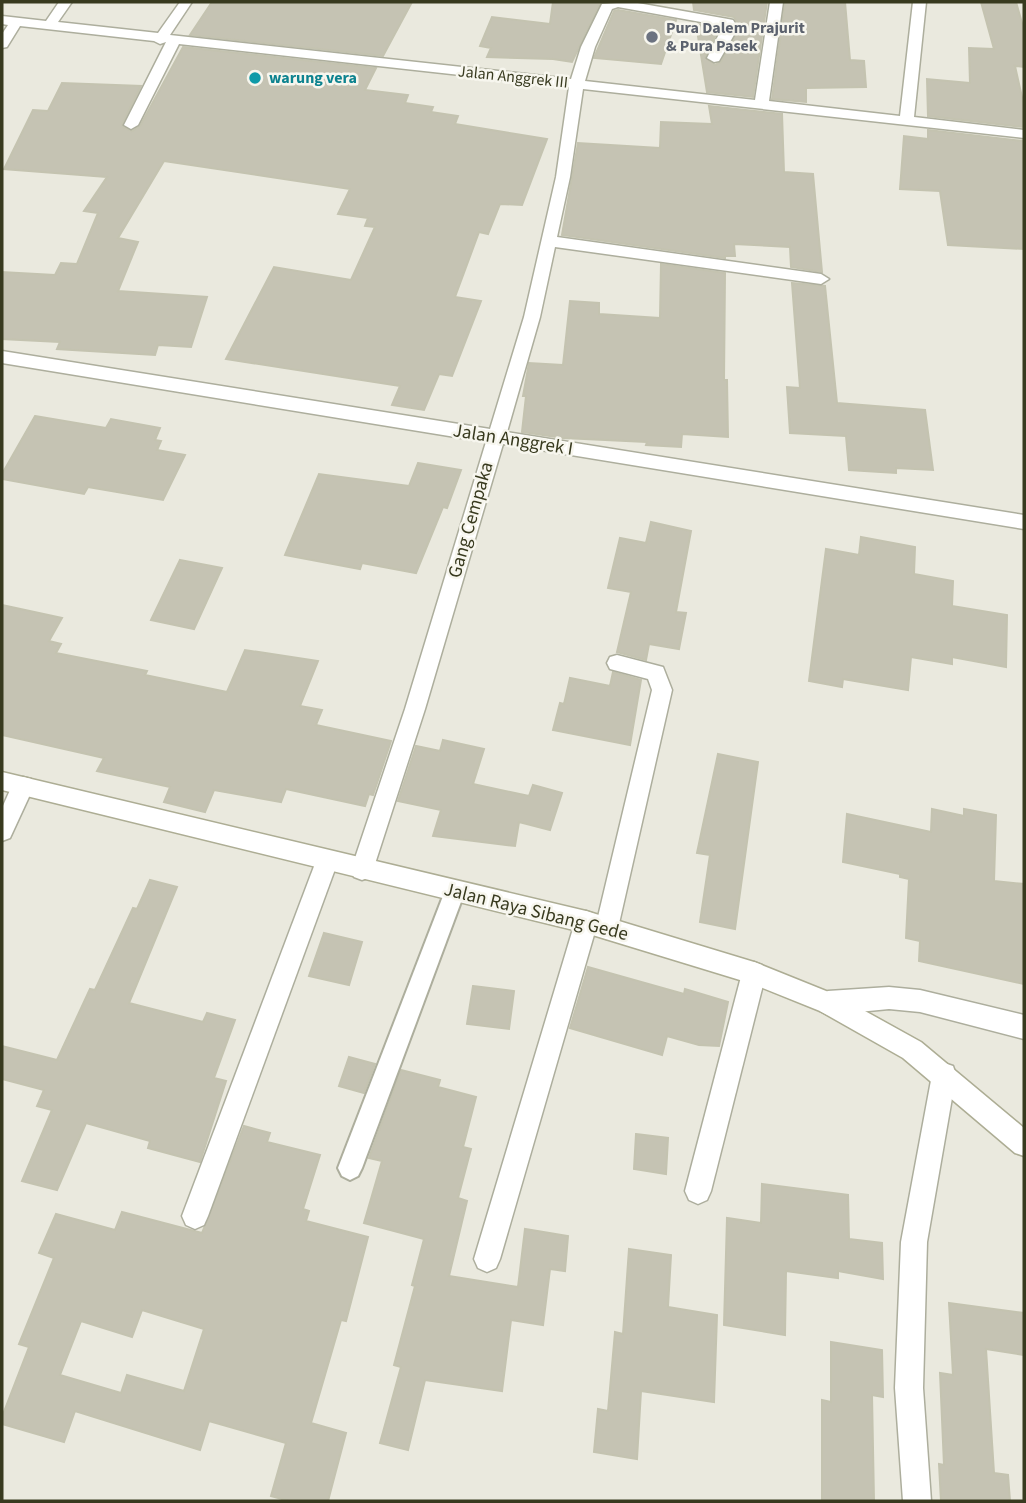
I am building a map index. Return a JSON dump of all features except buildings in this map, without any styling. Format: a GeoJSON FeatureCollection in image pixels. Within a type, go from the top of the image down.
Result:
{"type":"FeatureCollection","features":[{"type":"Feature","properties":{"kind":"street"},"geometry":{"type":"LineString","coordinates":[[50,26],[65,2]]}},
{"type":"Feature","properties":{"kind":"street"},"geometry":{"type":"LineString","coordinates":[[131,125],[186,2]]}},
{"type":"Feature","properties":{"kind":"street"},"geometry":{"type":"LineString","coordinates":[[761,104],[777,2]]}},
{"type":"Feature","properties":{"kind":"street"},"geometry":{"type":"LineString","coordinates":[[907,120],[920,2]]}},
{"type":"Feature","properties":{"kind":"street","name":"Gang Cempaka"},"geometry":{"type":"LineString","coordinates":[[362,870],[415,709],[532,317],[563,177],[577,83],[588,47],[607,6],[613,3],[728,23],[731,28],[714,58]]}},
{"type":"Feature","properties":{"kind":"street"},"geometry":{"type":"LineString","coordinates":[[2,44],[9,21]]}},
{"type":"Feature","properties":{"kind":"street","name":"Jalan Anggrek III"},"geometry":{"type":"LineString","coordinates":[[9,21],[167,41],[577,83],[1024,134]]}},
{"type":"Feature","properties":{"kind":"street"},"geometry":{"type":"LineString","coordinates":[[548,241],[821,279]]}},
{"type":"Feature","properties":{"kind":"street","name":"Jalan Anggrek I"},"geometry":{"type":"LineString","coordinates":[[2,357],[1024,522]]}},
{"type":"Feature","properties":{"kind":"street"},"geometry":{"type":"LineString","coordinates":[[487,1259],[596,925],[662,690],[656,673],[617,663]]}},
{"type":"Feature","properties":{"kind":"street"},"geometry":{"type":"LineString","coordinates":[[2,831],[13,783]]}},
{"type":"Feature","properties":{"kind":"street","name":"Jalan Raya Sibang Gede"},"geometry":{"type":"LineString","coordinates":[[13,783],[596,925],[754,973],[828,1003],[912,1050],[1024,1144]]}},
{"type":"Feature","properties":{"kind":"street"},"geometry":{"type":"LineString","coordinates":[[195,1216],[327,860]]}},
{"type":"Feature","properties":{"kind":"street"},"geometry":{"type":"LineString","coordinates":[[698,1191],[754,973]]}},
{"type":"Feature","properties":{"kind":"street"},"geometry":{"type":"LineString","coordinates":[[828,1003],[889,998],[920,1002],[1024,1027]]}},
{"type":"Feature","properties":{"kind":"street"},"geometry":{"type":"LineString","coordinates":[[917,1501],[909,1388],[914,1242],[944,1075]]}},
{"type":"Feature","properties":{"kind":"lane"},"geometry":{"type":"LineString","coordinates":[[350,1168],[455,891]]}},
{"type":"Feature","properties":{"kind":"place","name":"Pura Dalem Prajurit & Pura Pasek"},"geometry":{"type":"Point","coordinates":[652,37]}},
{"type":"Feature","properties":{"kind":"place","name":"warung vera"},"geometry":{"type":"Point","coordinates":[255,78]}}]}
